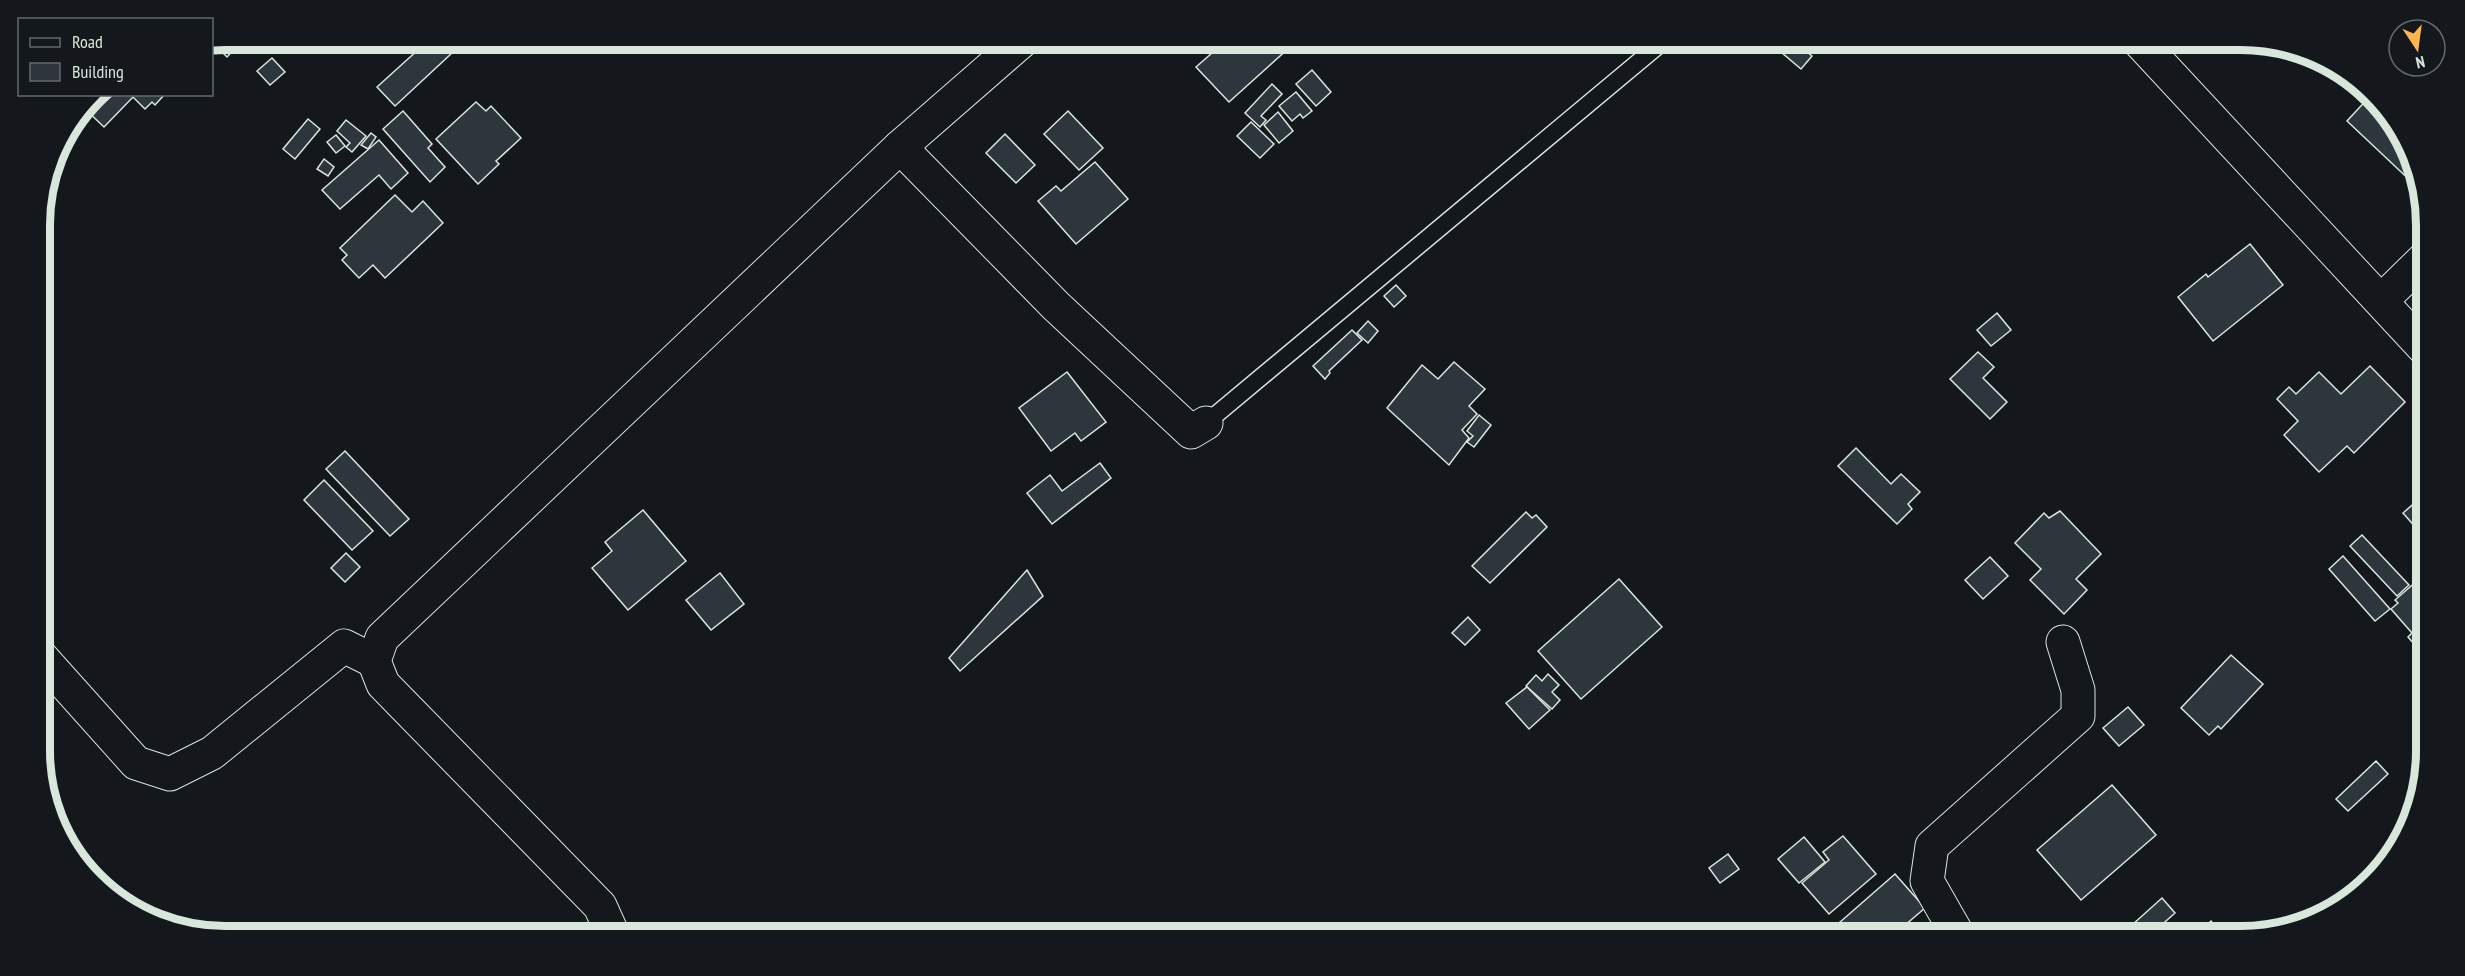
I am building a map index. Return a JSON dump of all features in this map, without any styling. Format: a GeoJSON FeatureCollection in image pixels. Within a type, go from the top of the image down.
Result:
{"type":"FeatureCollection","features":[{"type":"Feature","properties":{"kind":"street"},"geometry":{"type":"LineString","coordinates":[[609,926],[600,906],[383,684],[374,661],[382,638],[900,147],[1011,50]]}},
{"type":"Feature","properties":{"kind":"street"},"geometry":{"type":"LineString","coordinates":[[2147,50],[2416,340]]}},
{"type":"Feature","properties":{"kind":"street"},"geometry":{"type":"LineString","coordinates":[[900,147],[1056,306],[1191,432],[1206,423]]}},
{"type":"Feature","properties":{"kind":"street"},"geometry":{"type":"LineString","coordinates":[[2380,301],[2416,267]]}},
{"type":"Feature","properties":{"kind":"street"},"geometry":{"type":"LineString","coordinates":[[1953,926],[1927,881],[1932,846],[2078,716],[2078,690],[2063,642]]}},
{"type":"Feature","properties":{"kind":"street"},"geometry":{"type":"LineString","coordinates":[[50,667],[136,763],[170,774],[212,753],[344,646],[374,661]]}},
{"type":"Feature","properties":{"kind":"lane"},"geometry":{"type":"LineString","coordinates":[[1206,423],[1653,50]]}},
{"type":"Feature","properties":{"kind":"building"},"geometry":{"type":"Polygon","coordinates":[[[220,50],[234,50],[227,57],[220,50]]]}},
{"type":"Feature","properties":{"kind":"building"},"geometry":{"type":"Polygon","coordinates":[[[418,50],[455,50],[395,106],[377,87],[418,50]]]}},
{"type":"Feature","properties":{"kind":"building"},"geometry":{"type":"Polygon","coordinates":[[[1215,50],[1287,50],[1229,102],[1196,67],[1215,50]]]}},
{"type":"Feature","properties":{"kind":"building"},"geometry":{"type":"Polygon","coordinates":[[[1779,50],[1805,50],[1812,56],[1801,69],[1779,50]]]}},
{"type":"Feature","properties":{"kind":"building"},"geometry":{"type":"Polygon","coordinates":[[[272,58],[285,72],[270,85],[257,71],[272,58]]]}},
{"type":"Feature","properties":{"kind":"building"},"geometry":{"type":"Polygon","coordinates":[[[1312,70],[1331,92],[1316,106],[1296,84],[1312,70]]]}},
{"type":"Feature","properties":{"kind":"building"},"geometry":{"type":"Polygon","coordinates":[[[1272,84],[1282,94],[1261,116],[1266,120],[1260,127],[1245,113],[1272,84]]]}},
{"type":"Feature","properties":{"kind":"building"},"geometry":{"type":"Polygon","coordinates":[[[1296,92],[1312,111],[1303,118],[1300,114],[1292,121],[1279,106],[1296,92]]]}},
{"type":"Feature","properties":{"kind":"building"},"geometry":{"type":"Polygon","coordinates":[[[106,96],[163,96],[155,105],[152,102],[145,109],[133,97],[104,127],[90,114],[106,96]]]}},
{"type":"Feature","properties":{"kind":"building"},"geometry":{"type":"Polygon","coordinates":[[[476,102],[486,111],[491,106],[521,138],[496,161],[499,164],[478,184],[436,139],[476,102]]]}},
{"type":"Feature","properties":{"kind":"building"},"geometry":{"type":"Polygon","coordinates":[[[2365,102],[2392,137],[2410,180],[2347,121],[2365,102]]]}},
{"type":"Feature","properties":{"kind":"building"},"geometry":{"type":"Polygon","coordinates":[[[403,111],[432,144],[428,148],[445,167],[430,182],[383,129],[403,111]]]}},
{"type":"Feature","properties":{"kind":"building"},"geometry":{"type":"Polygon","coordinates":[[[1068,111],[1103,148],[1079,170],[1044,134],[1068,111]]]}},
{"type":"Feature","properties":{"kind":"building"},"geometry":{"type":"Polygon","coordinates":[[[1278,112],[1293,131],[1279,143],[1264,125],[1278,112]]]}},
{"type":"Feature","properties":{"kind":"building"},"geometry":{"type":"Polygon","coordinates":[[[308,119],[320,129],[295,159],[283,149],[308,119]]]}},
{"type":"Feature","properties":{"kind":"building"},"geometry":{"type":"Polygon","coordinates":[[[346,120],[366,136],[352,152],[346,147],[350,143],[337,131],[346,120]]]}},
{"type":"Feature","properties":{"kind":"building"},"geometry":{"type":"Polygon","coordinates":[[[1251,122],[1274,144],[1260,158],[1237,136],[1251,122]]]}},
{"type":"Feature","properties":{"kind":"building"},"geometry":{"type":"Polygon","coordinates":[[[371,133],[376,137],[368,149],[361,145],[371,133]]]}},
{"type":"Feature","properties":{"kind":"building"},"geometry":{"type":"Polygon","coordinates":[[[1005,134],[1035,165],[1016,183],[986,153],[1005,134]]]}},
{"type":"Feature","properties":{"kind":"building"},"geometry":{"type":"Polygon","coordinates":[[[336,135],[345,146],[336,153],[327,142],[336,135]]]}},
{"type":"Feature","properties":{"kind":"building"},"geometry":{"type":"Polygon","coordinates":[[[379,140],[408,173],[391,189],[379,175],[340,209],[322,190],[379,140]]]}},
{"type":"Feature","properties":{"kind":"building"},"geometry":{"type":"Polygon","coordinates":[[[324,159],[334,167],[328,176],[317,169],[324,159]]]}},
{"type":"Feature","properties":{"kind":"building"},"geometry":{"type":"Polygon","coordinates":[[[1095,162],[1128,199],[1076,244],[1038,201],[1056,186],[1061,191],[1095,162]]]}},
{"type":"Feature","properties":{"kind":"building"},"geometry":{"type":"Polygon","coordinates":[[[395,195],[412,212],[423,201],[443,223],[385,278],[373,265],[359,278],[342,260],[347,255],[340,248],[395,195]]]}},
{"type":"Feature","properties":{"kind":"building"},"geometry":{"type":"Polygon","coordinates":[[[2250,244],[2283,285],[2213,341],[2178,297],[2206,274],[2208,277],[2250,244]]]}},
{"type":"Feature","properties":{"kind":"building"},"geometry":{"type":"Polygon","coordinates":[[[1396,285],[1406,296],[1394,307],[1384,296],[1396,285]]]}},
{"type":"Feature","properties":{"kind":"building"},"geometry":{"type":"Polygon","coordinates":[[[1997,313],[2011,330],[1991,346],[1977,330],[1997,313]]]}},
{"type":"Feature","properties":{"kind":"building"},"geometry":{"type":"Polygon","coordinates":[[[1368,321],[1378,331],[1368,343],[1357,333],[1368,321]]]}},
{"type":"Feature","properties":{"kind":"building"},"geometry":{"type":"Polygon","coordinates":[[[1352,330],[1362,340],[1329,371],[1325,379],[1313,366],[1352,330]]]}},
{"type":"Feature","properties":{"kind":"building"},"geometry":{"type":"Polygon","coordinates":[[[1978,352],[1994,367],[1983,378],[2007,402],[1990,419],[1950,379],[1978,352]]]}},
{"type":"Feature","properties":{"kind":"building"},"geometry":{"type":"Polygon","coordinates":[[[1454,362],[1485,389],[1469,406],[1477,414],[1462,430],[1469,438],[1449,465],[1387,408],[1422,365],[1438,379],[1454,362]]]}},
{"type":"Feature","properties":{"kind":"building"},"geometry":{"type":"Polygon","coordinates":[[[2370,366],[2405,402],[2354,453],[2347,446],[2319,472],[2284,435],[2298,421],[2277,399],[2289,387],[2296,394],[2319,372],[2341,394],[2370,366]]]}},
{"type":"Feature","properties":{"kind":"building"},"geometry":{"type":"Polygon","coordinates":[[[1067,372],[1106,422],[1081,441],[1075,433],[1051,451],[1019,408],[1067,372]]]}},
{"type":"Feature","properties":{"kind":"building"},"geometry":{"type":"Polygon","coordinates":[[[1479,415],[1491,425],[1474,447],[1467,442],[1473,436],[1467,431],[1479,415]]]}},
{"type":"Feature","properties":{"kind":"building"},"geometry":{"type":"Polygon","coordinates":[[[1856,448],[1891,484],[1901,474],[1920,492],[1908,504],[1912,509],[1897,524],[1838,466],[1856,448]]]}},
{"type":"Feature","properties":{"kind":"building"},"geometry":{"type":"Polygon","coordinates":[[[345,451],[409,519],[390,536],[326,469],[345,451]]]}},
{"type":"Feature","properties":{"kind":"building"},"geometry":{"type":"Polygon","coordinates":[[[1100,463],[1111,478],[1052,524],[1027,493],[1050,475],[1062,491],[1100,463]]]}},
{"type":"Feature","properties":{"kind":"building"},"geometry":{"type":"Polygon","coordinates":[[[324,480],[373,531],[352,550],[304,500],[324,480]]]}},
{"type":"Feature","properties":{"kind":"building"},"geometry":{"type":"Polygon","coordinates":[[[2416,502],[2416,528],[2403,513],[2416,502]]]}},
{"type":"Feature","properties":{"kind":"building"},"geometry":{"type":"Polygon","coordinates":[[[643,510],[686,561],[628,610],[592,568],[612,551],[605,542],[643,510]]]}},
{"type":"Feature","properties":{"kind":"building"},"geometry":{"type":"Polygon","coordinates":[[[2060,511],[2101,554],[2076,579],[2087,590],[2064,614],[2030,580],[2041,569],[2015,543],[2044,513],[2049,518],[2060,511]]]}},
{"type":"Feature","properties":{"kind":"building"},"geometry":{"type":"Polygon","coordinates":[[[1526,512],[1532,518],[1536,515],[1547,527],[1490,583],[1472,566],[1526,512]]]}},
{"type":"Feature","properties":{"kind":"building"},"geometry":{"type":"Polygon","coordinates":[[[2362,535],[2409,585],[2397,596],[2350,546],[2362,535]]]}},
{"type":"Feature","properties":{"kind":"building"},"geometry":{"type":"Polygon","coordinates":[[[346,553],[360,567],[345,582],[331,568],[346,553]]]}},
{"type":"Feature","properties":{"kind":"building"},"geometry":{"type":"Polygon","coordinates":[[[2343,556],[2390,609],[2375,621],[2329,569],[2343,556]]]}},
{"type":"Feature","properties":{"kind":"building"},"geometry":{"type":"Polygon","coordinates":[[[1990,557],[2008,576],[1983,599],[1965,580],[1990,557]]]}},
{"type":"Feature","properties":{"kind":"building"},"geometry":{"type":"Polygon","coordinates":[[[1027,570],[1043,596],[960,671],[949,658],[1027,570]]]}},
{"type":"Feature","properties":{"kind":"building"},"geometry":{"type":"Polygon","coordinates":[[[720,573],[744,604],[711,630],[686,600],[720,573]]]}},
{"type":"Feature","properties":{"kind":"building"},"geometry":{"type":"Polygon","coordinates":[[[1619,579],[1662,627],[1581,699],[1538,651],[1619,579]]]}},
{"type":"Feature","properties":{"kind":"building"},"geometry":{"type":"Polygon","coordinates":[[[2416,582],[2416,646],[2408,637],[2412,633],[2391,609],[2398,603],[2395,600],[2416,582]]]}},
{"type":"Feature","properties":{"kind":"building"},"geometry":{"type":"Polygon","coordinates":[[[1468,617],[1480,630],[1465,645],[1452,633],[1468,617]]]}},
{"type":"Feature","properties":{"kind":"building"},"geometry":{"type":"Polygon","coordinates":[[[2231,655],[2263,684],[2221,729],[2218,726],[2209,735],[2181,708],[2231,655]]]}},
{"type":"Feature","properties":{"kind":"building"},"geometry":{"type":"Polygon","coordinates":[[[1548,674],[1559,685],[1552,692],[1560,700],[1552,709],[1526,686],[1536,675],[1542,681],[1548,674]]]}},
{"type":"Feature","properties":{"kind":"building"},"geometry":{"type":"Polygon","coordinates":[[[1527,687],[1550,710],[1529,729],[1506,703],[1527,687]]]}},
{"type":"Feature","properties":{"kind":"building"},"geometry":{"type":"Polygon","coordinates":[[[2128,707],[2144,725],[2119,746],[2103,728],[2128,707]]]}},
{"type":"Feature","properties":{"kind":"building"},"geometry":{"type":"Polygon","coordinates":[[[2376,761],[2388,774],[2348,811],[2336,799],[2376,761]]]}},
{"type":"Feature","properties":{"kind":"building"},"geometry":{"type":"Polygon","coordinates":[[[2112,785],[2156,835],[2081,900],[2037,850],[2112,785]]]}},
{"type":"Feature","properties":{"kind":"building"},"geometry":{"type":"Polygon","coordinates":[[[1843,836],[1876,874],[1829,914],[1802,883],[1829,860],[1823,852],[1843,836]]]}},
{"type":"Feature","properties":{"kind":"building"},"geometry":{"type":"Polygon","coordinates":[[[1804,837],[1825,862],[1799,883],[1778,859],[1804,837]]]}},
{"type":"Feature","properties":{"kind":"building"},"geometry":{"type":"Polygon","coordinates":[[[1728,854],[1739,869],[1720,883],[1709,868],[1728,854]]]}},
{"type":"Feature","properties":{"kind":"building"},"geometry":{"type":"Polygon","coordinates":[[[1895,874],[1925,908],[1904,926],[1836,926],[1895,874]]]}},
{"type":"Feature","properties":{"kind":"building"},"geometry":{"type":"Polygon","coordinates":[[[2162,898],[2175,913],[2160,926],[2132,925],[2162,898]]]}},
{"type":"Feature","properties":{"kind":"building"},"geometry":{"type":"Polygon","coordinates":[[[2211,921],[2215,926],[2206,926],[2211,921]]]}}]}
